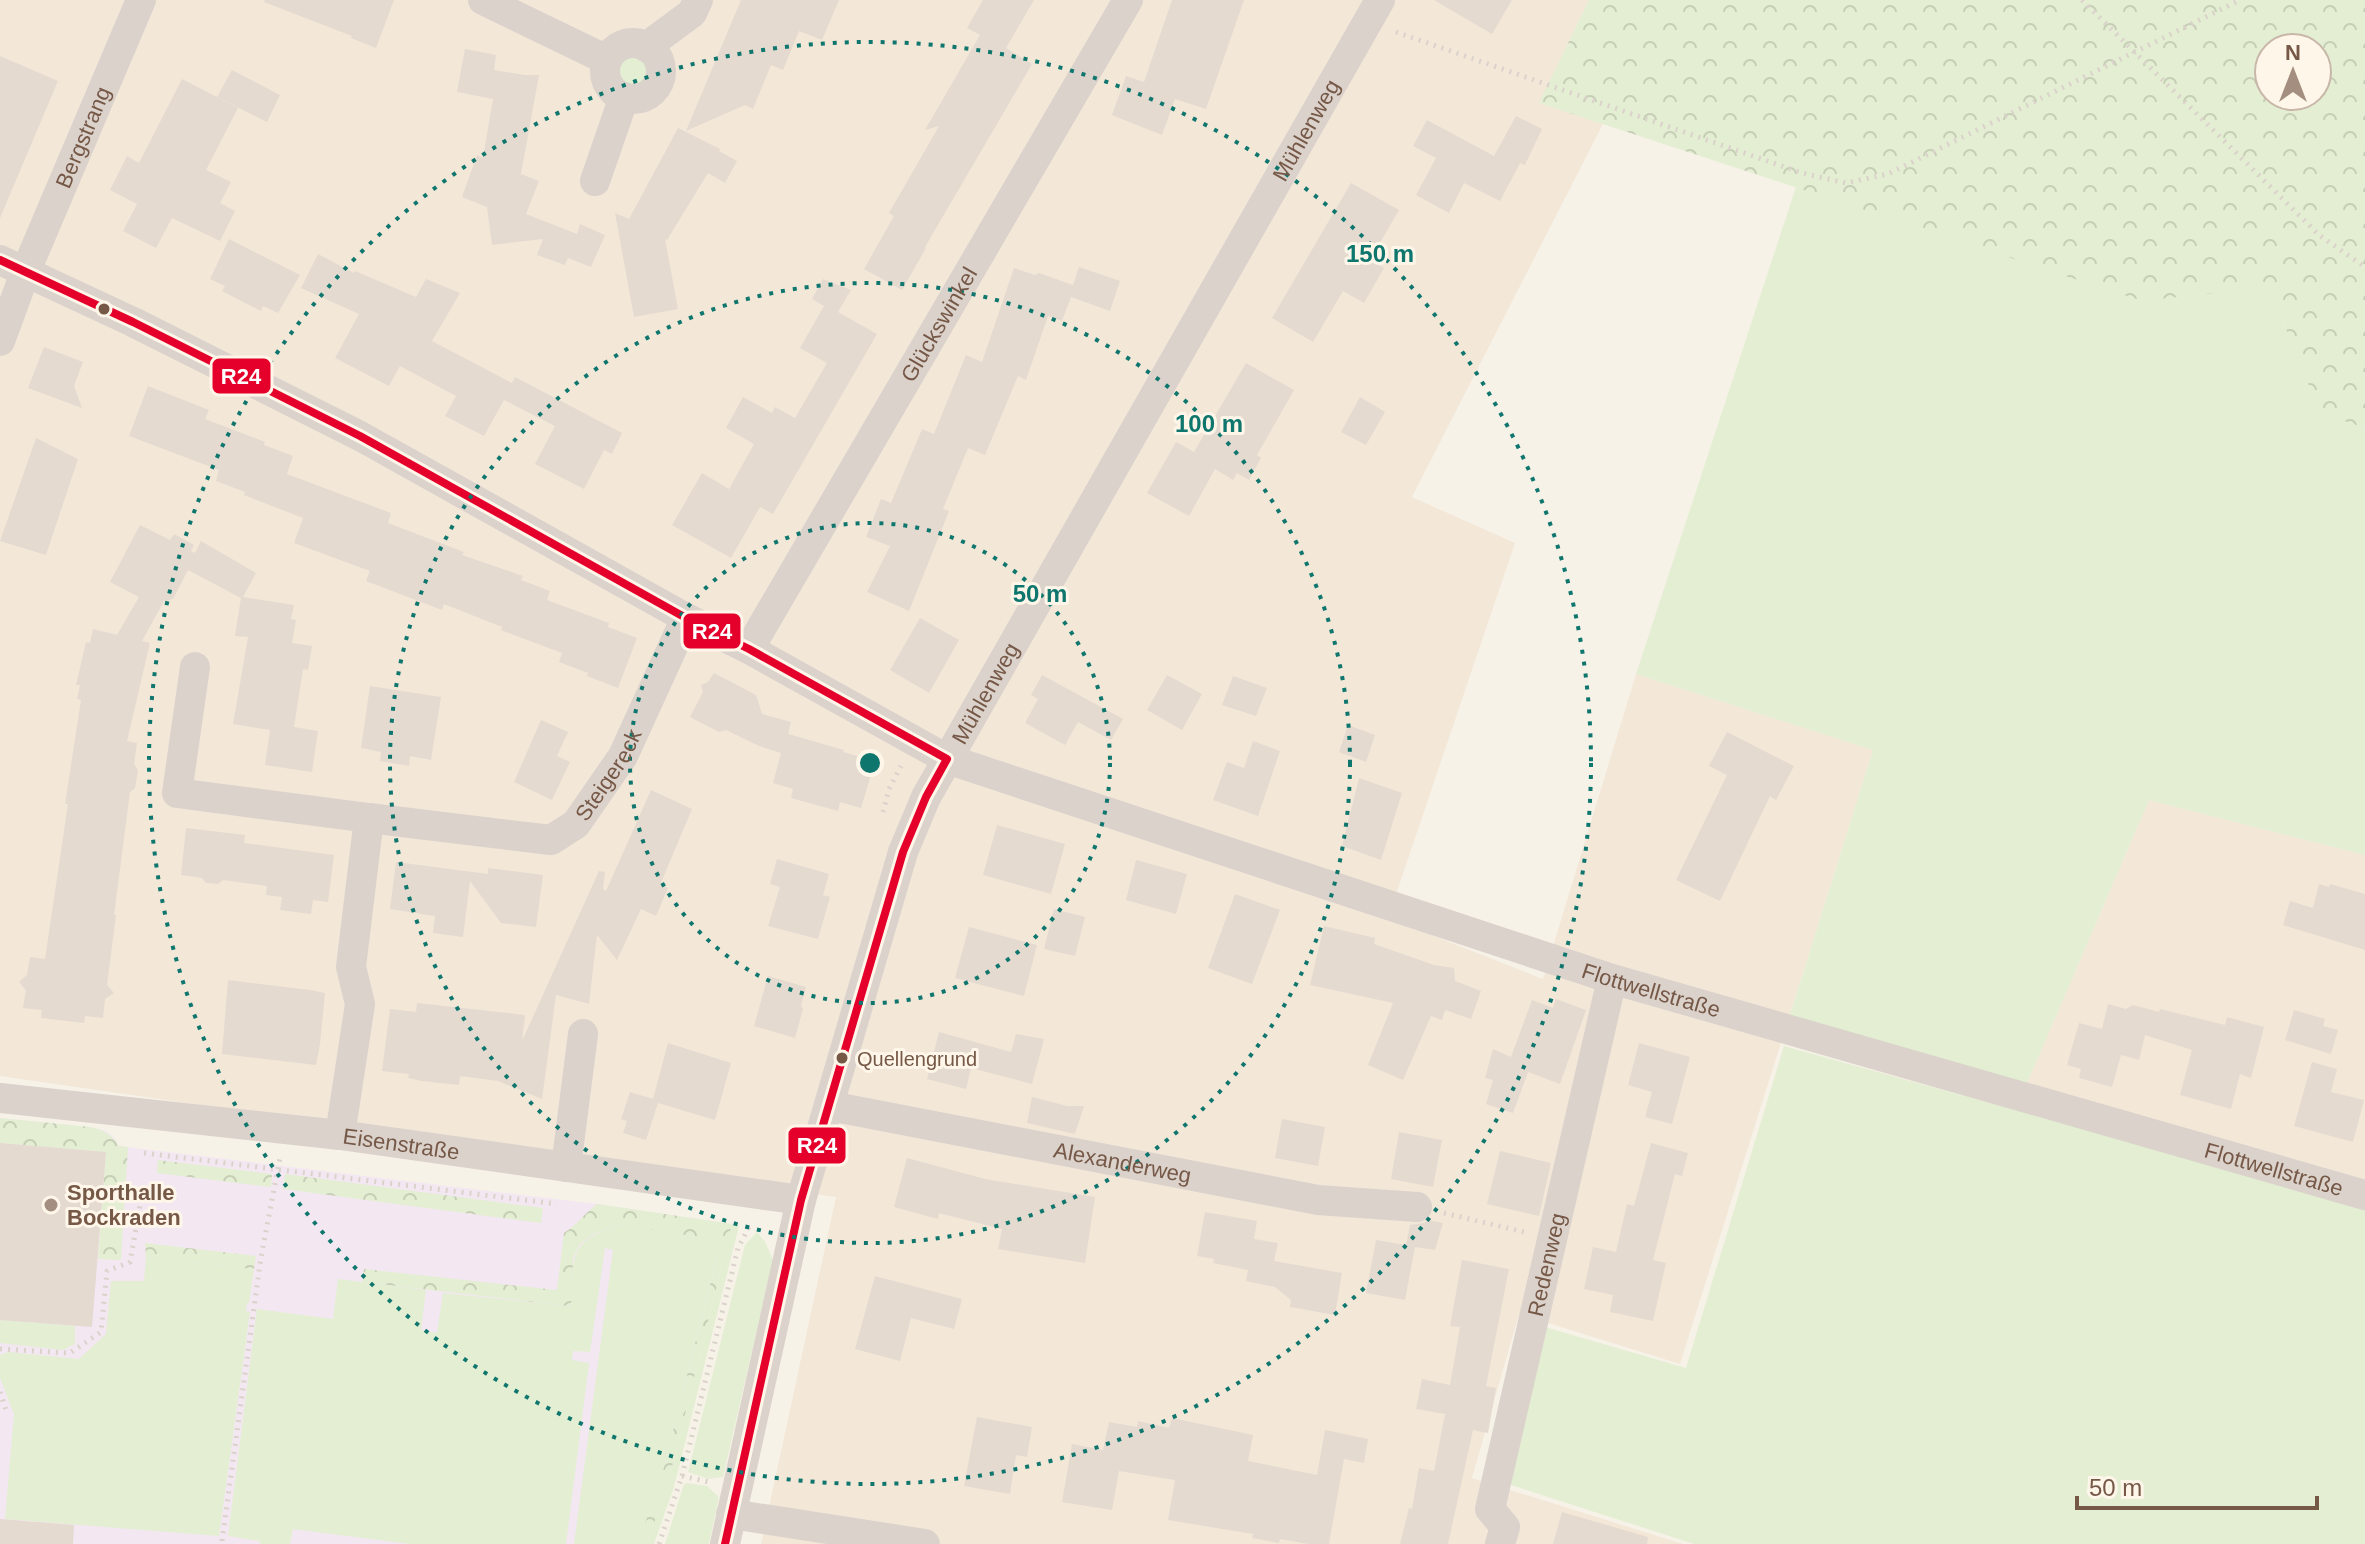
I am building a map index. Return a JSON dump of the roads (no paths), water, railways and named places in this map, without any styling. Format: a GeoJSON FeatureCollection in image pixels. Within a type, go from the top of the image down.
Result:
{"type":"FeatureCollection","features":[{"type":"Feature","properties":{"kind":"street","name":"Bergstrang"},"geometry":{"type":"LineString","coordinates":[[12,267],[141,0]]}},
{"type":"Feature","properties":{"kind":"street"},"geometry":{"type":"LineString","coordinates":[[483,0],[607,60]]}},
{"type":"Feature","properties":{"kind":"street"},"geometry":{"type":"LineString","coordinates":[[646,47],[692,13],[698,0]]}},
{"type":"Feature","properties":{"kind":"street","name":"Glückswinkel"},"geometry":{"type":"LineString","coordinates":[[749,649],[1128,0]]}},
{"type":"Feature","properties":{"kind":"street","name":"Mühlenweg"},"geometry":{"type":"LineString","coordinates":[[725,1544],[801,1200],[903,852],[926,797],[1374,10]]}},
{"type":"Feature","properties":{"kind":"street"},"geometry":{"type":"LineString","coordinates":[[638,43],[653,52],[658,60],[660,78],[650,93],[642,97],[624,97],[616,93],[605,78],[607,60],[612,51],[620,46],[638,43]]}},
{"type":"Feature","properties":{"kind":"street"},"geometry":{"type":"LineString","coordinates":[[595,181],[624,97]]}},
{"type":"Feature","properties":{"kind":"street"},"geometry":{"type":"LineString","coordinates":[[0,341],[12,267]]}},
{"type":"Feature","properties":{"kind":"street","name":"Flottwellstraße"},"geometry":{"type":"LineString","coordinates":[[12,267],[133,322],[360,436],[947,759],[1612,979],[2365,1195]]}},
{"type":"Feature","properties":{"kind":"street","name":"Steigereck"},"geometry":{"type":"LineString","coordinates":[[195,667],[177,793],[551,840],[576,824],[623,756],[686,618]]}},
{"type":"Feature","properties":{"kind":"street"},"geometry":{"type":"LineString","coordinates":[[340,1135],[360,1004],[351,967],[369,818]]}},
{"type":"Feature","properties":{"kind":"street","name":"Redenweg"},"geometry":{"type":"LineString","coordinates":[[1500,1544],[1505,1527],[1490,1509],[1612,979]]}},
{"type":"Feature","properties":{"kind":"street"},"geometry":{"type":"LineString","coordinates":[[566,1167],[583,1034]]}},
{"type":"Feature","properties":{"kind":"street","name":"Eisenstraße"},"geometry":{"type":"LineString","coordinates":[[0,1098],[340,1135],[801,1200]]}},
{"type":"Feature","properties":{"kind":"street","name":"Alexanderweg"},"geometry":{"type":"LineString","coordinates":[[830,1106],[1318,1200],[1417,1207]]}},
{"type":"Feature","properties":{"kind":"street"},"geometry":{"type":"LineString","coordinates":[[731,1514],[925,1544]]}},
{"type":"Feature","properties":{"kind":"place","name":"Quellengrund"},"geometry":{"type":"Point","coordinates":[842,1058]}},
{"type":"Feature","properties":{"kind":"place","name":"Sporthalle Bockraden"},"geometry":{"type":"Point","coordinates":[51,1205]}}]}
